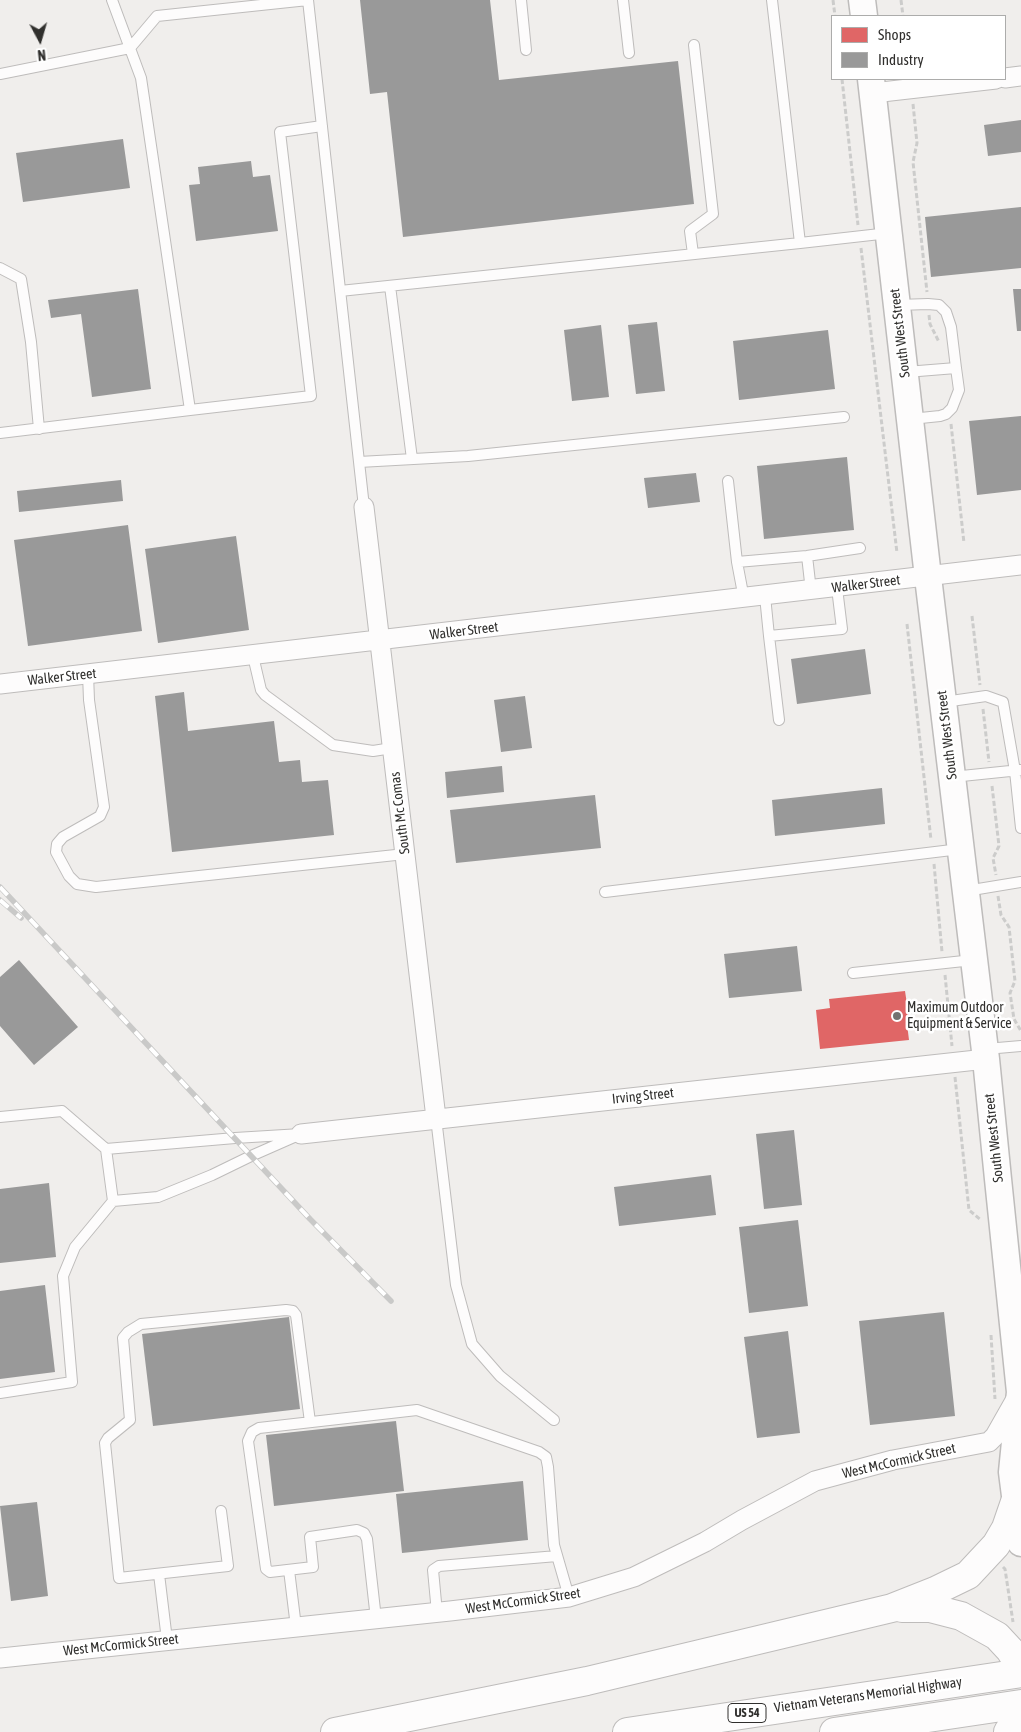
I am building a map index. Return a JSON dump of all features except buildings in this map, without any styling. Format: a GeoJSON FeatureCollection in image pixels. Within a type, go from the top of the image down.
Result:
{"type":"FeatureCollection","features":[{"type":"Feature","properties":{"kind":"highway"},"geometry":{"type":"LineString","coordinates":[[335,1732],[587,1681],[892,1608],[935,1591],[968,1575],[996,1545],[1006,1528],[1016,1499]]}},
{"type":"Feature","properties":{"kind":"highway"},"geometry":{"type":"LineString","coordinates":[[892,1608],[930,1608],[949,1612],[1005,1630],[1021,1652]]}},
{"type":"Feature","properties":{"kind":"highway"},"geometry":{"type":"LineString","coordinates":[[1005,1630],[1010,1650],[1021,1668]]}},
{"type":"Feature","properties":{"kind":"highway","name":"Vietnam Veterans Memorial Highway"},"geometry":{"type":"LineString","coordinates":[[627,1732],[1021,1673]]}},
{"type":"Feature","properties":{"kind":"highway"},"geometry":{"type":"LineString","coordinates":[[834,1732],[1021,1704]]}},
{"type":"Feature","properties":{"kind":"highway"},"geometry":{"type":"LineString","coordinates":[[1008,1732],[1021,1712]]}},
{"type":"Feature","properties":{"kind":"highway"},"geometry":{"type":"LineString","coordinates":[[1008,1732],[1021,1720]]}},
{"type":"Feature","properties":{"kind":"main road"},"geometry":{"type":"LineString","coordinates":[[862,0],[864,15]]}},
{"type":"Feature","properties":{"kind":"main road","name":"South West Street"},"geometry":{"type":"LineString","coordinates":[[872,86],[985,1054],[1021,1393],[1012,1472],[1021,1544]]}},
{"type":"Feature","properties":{"kind":"street"},"geometry":{"type":"LineString","coordinates":[[1006,78],[1021,76]]}},
{"type":"Feature","properties":{"kind":"street"},"geometry":{"type":"LineString","coordinates":[[872,86],[978,80]]}},
{"type":"Feature","properties":{"kind":"street","name":"South Mc Comas"},"geometry":{"type":"LineString","coordinates":[[364,507],[436,1118]]}},
{"type":"Feature","properties":{"kind":"street","name":"Walker Street"},"geometry":{"type":"LineString","coordinates":[[0,684],[837,588],[1021,565]]}},
{"type":"Feature","properties":{"kind":"street","name":"Irving Street"},"geometry":{"type":"LineString","coordinates":[[301,1134],[954,1062],[985,1054]]}},
{"type":"Feature","properties":{"kind":"street","name":"West McCormick Street"},"geometry":{"type":"LineString","coordinates":[[0,1658],[437,1613],[569,1596],[634,1577],[706,1542],[742,1520],[815,1481],[893,1460],[990,1442],[1021,1393]]}},
{"type":"Feature","properties":{"kind":"lane"},"geometry":{"type":"LineString","coordinates":[[112,0],[141,78],[190,410]]}},
{"type":"Feature","properties":{"kind":"lane"},"geometry":{"type":"LineString","coordinates":[[0,74],[130,48],[157,16],[232,4],[308,0],[364,507]]}},
{"type":"Feature","properties":{"kind":"lane"},"geometry":{"type":"LineString","coordinates":[[521,0],[526,50]]}},
{"type":"Feature","properties":{"kind":"lane"},"geometry":{"type":"LineString","coordinates":[[623,0],[629,52]]}},
{"type":"Feature","properties":{"kind":"lane"},"geometry":{"type":"LineString","coordinates":[[772,0],[800,242]]}},
{"type":"Feature","properties":{"kind":"lane"},"geometry":{"type":"LineString","coordinates":[[693,254],[690,231],[713,214],[694,45]]}},
{"type":"Feature","properties":{"kind":"lane"},"geometry":{"type":"LineString","coordinates":[[0,433],[311,396],[280,132],[322,126]]}},
{"type":"Feature","properties":{"kind":"lane"},"geometry":{"type":"LineString","coordinates":[[340,291],[889,233]]}},
{"type":"Feature","properties":{"kind":"lane"},"geometry":{"type":"LineString","coordinates":[[0,268],[21,279],[31,342],[39,429]]}},
{"type":"Feature","properties":{"kind":"lane"},"geometry":{"type":"LineString","coordinates":[[390,286],[412,459]]}},
{"type":"Feature","properties":{"kind":"lane"},"geometry":{"type":"LineString","coordinates":[[897,305],[933,304],[938,305],[946,312],[951,327],[959,390],[952,408],[946,414],[910,420]]}},
{"type":"Feature","properties":{"kind":"lane"},"geometry":{"type":"LineString","coordinates":[[904,372],[956,368]]}},
{"type":"Feature","properties":{"kind":"lane"},"geometry":{"type":"LineString","coordinates":[[359,462],[468,456],[844,417]]}},
{"type":"Feature","properties":{"kind":"lane"},"geometry":{"type":"LineString","coordinates":[[728,481],[737,562],[744,598]]}},
{"type":"Feature","properties":{"kind":"lane"},"geometry":{"type":"LineString","coordinates":[[737,562],[807,556],[860,548]]}},
{"type":"Feature","properties":{"kind":"lane"},"geometry":{"type":"LineString","coordinates":[[807,556],[811,591]]}},
{"type":"Feature","properties":{"kind":"lane"},"geometry":{"type":"LineString","coordinates":[[769,636],[842,629],[837,588]]}},
{"type":"Feature","properties":{"kind":"lane"},"geometry":{"type":"LineString","coordinates":[[765,596],[780,720]]}},
{"type":"Feature","properties":{"kind":"lane"},"geometry":{"type":"LineString","coordinates":[[253,656],[261,690],[265,695],[333,745],[373,751],[392,748]]}},
{"type":"Feature","properties":{"kind":"lane"},"geometry":{"type":"LineString","coordinates":[[88,674],[89,700],[104,807],[100,816],[63,837],[57,844],[56,852],[77,884],[96,887],[405,854]]}},
{"type":"Feature","properties":{"kind":"lane"},"geometry":{"type":"LineString","coordinates":[[943,702],[986,696],[1003,702],[1018,770],[1021,828]]}},
{"type":"Feature","properties":{"kind":"lane"},"geometry":{"type":"LineString","coordinates":[[952,777],[1018,770]]}},
{"type":"Feature","properties":{"kind":"lane"},"geometry":{"type":"LineString","coordinates":[[605,892],[961,849]]}},
{"type":"Feature","properties":{"kind":"lane"},"geometry":{"type":"LineString","coordinates":[[966,891],[1021,882]]}},
{"type":"Feature","properties":{"kind":"lane"},"geometry":{"type":"LineString","coordinates":[[853,973],[974,960]]}},
{"type":"Feature","properties":{"kind":"lane"},"geometry":{"type":"LineString","coordinates":[[985,1054],[1021,1046]]}},
{"type":"Feature","properties":{"kind":"lane"},"geometry":{"type":"LineString","coordinates":[[0,1117],[62,1111],[106,1149],[114,1201]]}},
{"type":"Feature","properties":{"kind":"lane"},"geometry":{"type":"LineString","coordinates":[[436,1118],[456,1285],[472,1344],[500,1376],[554,1420]]}},
{"type":"Feature","properties":{"kind":"lane"},"geometry":{"type":"LineString","coordinates":[[106,1149],[225,1138],[301,1134]]}},
{"type":"Feature","properties":{"kind":"lane"},"geometry":{"type":"LineString","coordinates":[[0,1393],[72,1382],[63,1276],[75,1246],[114,1201],[158,1197],[212,1176],[301,1134]]}},
{"type":"Feature","properties":{"kind":"lane"},"geometry":{"type":"LineString","coordinates":[[221,1510],[228,1566],[119,1578],[105,1443],[108,1438],[130,1420],[123,1338],[128,1332],[140,1324],[286,1310],[292,1312],[296,1315],[298,1322],[310,1422]]}},
{"type":"Feature","properties":{"kind":"lane"},"geometry":{"type":"LineString","coordinates":[[376,1619],[368,1539],[364,1533],[357,1530],[310,1537],[313,1567],[270,1572],[266,1569],[248,1441],[252,1432],[259,1428],[417,1410],[539,1452],[546,1457],[548,1466],[554,1545],[569,1596]]}},
{"type":"Feature","properties":{"kind":"lane"},"geometry":{"type":"LineString","coordinates":[[437,1613],[433,1570],[439,1566],[557,1556]]}},
{"type":"Feature","properties":{"kind":"lane"},"geometry":{"type":"LineString","coordinates":[[288,1570],[296,1627]]}},
{"type":"Feature","properties":{"kind":"lane"},"geometry":{"type":"LineString","coordinates":[[159,1574],[167,1640]]}},
{"type":"Feature","properties":{"kind":"path"},"geometry":{"type":"LineString","coordinates":[[833,0],[835,15]]}},
{"type":"Feature","properties":{"kind":"path"},"geometry":{"type":"LineString","coordinates":[[901,0],[903,15]]}},
{"type":"Feature","properties":{"kind":"path"},"geometry":{"type":"LineString","coordinates":[[842,80],[898,552]]}},
{"type":"Feature","properties":{"kind":"path"},"geometry":{"type":"LineString","coordinates":[[972,616],[999,846],[993,858],[1001,915],[1009,927],[1015,981],[1010,993],[1014,1019],[1021,1031]]}},
{"type":"Feature","properties":{"kind":"path"},"geometry":{"type":"LineString","coordinates":[[906,624],[933,853],[969,1210],[982,1221]]}},
{"type":"Feature","properties":{"kind":"path"},"geometry":{"type":"LineString","coordinates":[[991,1328],[996,1396],[994,1403]]}},
{"type":"Feature","properties":{"kind":"path"},"geometry":{"type":"LineString","coordinates":[[989,1553],[1005,1569],[1005,1630]]}},
{"type":"Feature","properties":{"kind":"railway"},"geometry":{"type":"LineString","coordinates":[[0,887],[310,1219],[391,1301]]}},
{"type":"Feature","properties":{"kind":"railway"},"geometry":{"type":"LineString","coordinates":[[0,900],[21,918]]}},
{"type":"Feature","properties":{"kind":"place","name":"Maximum Outdoor Equipment & Service"},"geometry":{"type":"Point","coordinates":[897,1016]}}]}
